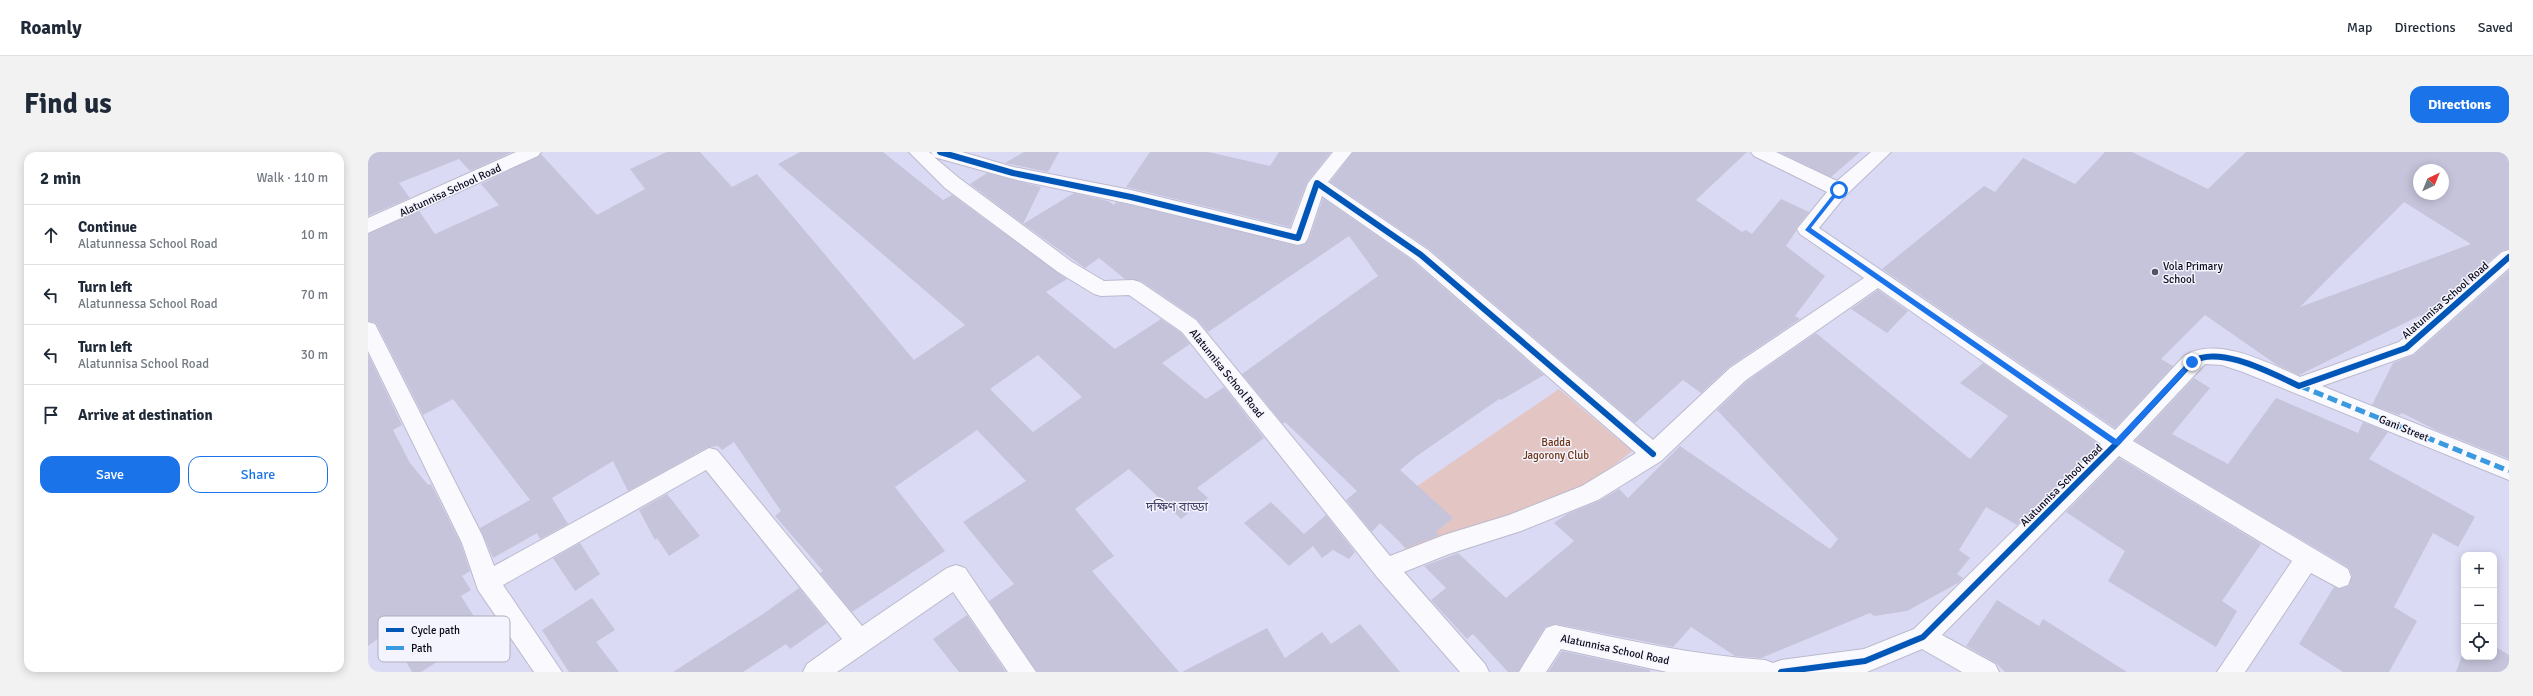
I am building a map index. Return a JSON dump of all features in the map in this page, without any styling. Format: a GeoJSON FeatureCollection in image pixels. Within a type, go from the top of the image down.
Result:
{"type":"FeatureCollection","features":[{"type":"Feature","properties":{"kind":"street","name":"Alatunnisa School Road"},"geometry":{"type":"LineString","coordinates":[[368,226],[532,152]]}},
{"type":"Feature","properties":{"kind":"street","name":"Alatunnisa School Road"},"geometry":{"type":"LineString","coordinates":[[918,152],[963,191],[1065,267],[1101,289],[1133,287],[1189,326],[1386,569],[1476,672]]}},
{"type":"Feature","properties":{"kind":"street"},"geometry":{"type":"LineString","coordinates":[[940,152],[1013,173],[1131,197],[1298,238],[1317,183],[1343,152]]}},
{"type":"Feature","properties":{"kind":"street"},"geometry":{"type":"LineString","coordinates":[[1760,152],[1839,190]]}},
{"type":"Feature","properties":{"kind":"street"},"geometry":{"type":"LineString","coordinates":[[1882,152],[1839,190],[1808,229],[2117,443],[2339,577]]}},
{"type":"Feature","properties":{"kind":"street"},"geometry":{"type":"LineString","coordinates":[[1317,183],[1421,255],[1654,454]]}},
{"type":"Feature","properties":{"kind":"street","name":"Alatunnisa School Road"},"geometry":{"type":"LineString","coordinates":[[1781,672],[1865,661],[1923,637],[2117,443],[2192,362],[2203,355],[2220,357],[2269,371],[2299,386],[2406,348],[2509,257]]}},
{"type":"Feature","properties":{"kind":"street"},"geometry":{"type":"LineString","coordinates":[[1386,569],[1444,545],[1513,524],[1590,493],[1654,454],[1738,374],[1879,278]]}},
{"type":"Feature","properties":{"kind":"street"},"geometry":{"type":"LineString","coordinates":[[368,330],[474,542],[487,582],[549,672]]}},
{"type":"Feature","properties":{"kind":"street","name":"Gani Street"},"geometry":{"type":"LineString","coordinates":[[2299,386],[2509,471]]}},
{"type":"Feature","properties":{"kind":"street"},"geometry":{"type":"LineString","coordinates":[[487,582],[710,457],[860,642]]}},
{"type":"Feature","properties":{"kind":"street"},"geometry":{"type":"LineString","coordinates":[[2230,672],[2308,558]]}},
{"type":"Feature","properties":{"kind":"street"},"geometry":{"type":"LineString","coordinates":[[816,672],[956,576],[1023,672]]}},
{"type":"Feature","properties":{"kind":"street","name":"Alatunnisa School Road"},"geometry":{"type":"LineString","coordinates":[[1532,672],[1555,636],[1631,654],[1730,670],[1765,672]]}},
{"type":"Feature","properties":{"kind":"street"},"geometry":{"type":"LineString","coordinates":[[1923,637],[1986,672]]}},
{"type":"Feature","properties":{"kind":"green space","name":"Badda Jagorony Club"},"geometry":{"type":"Polygon","coordinates":[[[1559,389],[1632,451],[1588,486],[1412,556],[1375,515],[1559,389]]]}},
{"type":"Feature","properties":{"kind":"building"},"geometry":{"type":"Polygon","coordinates":[[[368,152],[512,152],[470,171],[459,159],[399,183],[410,198],[368,216],[368,152]]]}},
{"type":"Feature","properties":{"kind":"building"},"geometry":{"type":"Polygon","coordinates":[[[667,152],[700,152],[732,187],[757,174],[914,360],[965,325],[778,164],[800,152],[883,152],[943,200],[952,195],[1067,279],[1046,292],[1115,349],[1161,319],[1181,333],[1190,344],[1162,363],[1206,399],[1224,387],[1264,438],[1197,488],[1208,498],[1181,519],[1129,469],[1075,509],[1114,556],[1092,571],[1179,672],[1037,672],[989,601],[1014,584],[963,522],[1026,481],[977,430],[895,487],[945,551],[852,612],[820,573],[823,571],[775,516],[781,511],[734,442],[722,450],[718,446],[708,447],[628,491],[613,461],[552,498],[568,524],[540,539],[537,533],[493,558],[480,528],[530,500],[453,399],[423,415],[376,323],[368,321],[368,234],[419,211],[435,234],[499,205],[481,184],[541,154],[597,215],[645,189],[630,169],[667,152]],[[1038,355],[990,389],[1033,432],[1082,397],[1038,355]]]}},
{"type":"Feature","properties":{"kind":"building"},"geometry":{"type":"Polygon","coordinates":[[[1024,152],[1059,152],[1048,172],[1005,163],[1024,152]]]}},
{"type":"Feature","properties":{"kind":"building"},"geometry":{"type":"Polygon","coordinates":[[[1150,152],[1208,152],[1270,166],[1279,152],[1331,152],[1307,182],[1290,227],[1126,187],[1150,152]]]}},
{"type":"Feature","properties":{"kind":"building"},"geometry":{"type":"Polygon","coordinates":[[[1353,152],[1747,152],[1696,200],[1742,232],[1746,230],[1752,234],[1781,199],[1809,212],[1796,228],[1796,231],[1786,246],[1825,276],[1795,316],[1800,319],[1729,367],[1701,393],[1683,380],[1635,423],[1429,249],[1330,182],[1353,152]]]}},
{"type":"Feature","properties":{"kind":"building"},"geometry":{"type":"Polygon","coordinates":[[[1779,152],[1860,152],[1831,177],[1779,152]]]}},
{"type":"Feature","properties":{"kind":"building"},"geometry":{"type":"Polygon","coordinates":[[[2105,152],[2132,152],[2208,189],[2246,152],[2509,152],[2509,249],[2501,251],[2414,327],[2421,315],[2299,375],[2277,365],[2205,315],[2161,359],[2173,366],[2115,428],[1882,269],[1984,186],[1995,192],[2023,158],[2075,184],[2105,152]],[[2404,202],[2300,307],[2471,244],[2404,202]]]}},
{"type":"Feature","properties":{"kind":"building"},"geometry":{"type":"Polygon","coordinates":[[[987,173],[1041,187],[1023,224],[970,184],[987,173]]]}},
{"type":"Feature","properties":{"kind":"building"},"geometry":{"type":"Polygon","coordinates":[[[1074,193],[1108,201],[1114,205],[1116,202],[1131,205],[1298,246],[1305,244],[1309,239],[1323,198],[1413,261],[1544,375],[1501,400],[1499,399],[1414,458],[1400,470],[1453,518],[1436,532],[1439,535],[1406,548],[1380,523],[1372,532],[1346,500],[1357,491],[1285,422],[1283,424],[1242,374],[1378,276],[1349,236],[1208,332],[1197,319],[1141,281],[1125,279],[1099,258],[1085,268],[1023,224],[1074,193]]]}},
{"type":"Feature","properties":{"kind":"building"},"geometry":{"type":"Polygon","coordinates":[[[2509,270],[2509,459],[2438,431],[2402,413],[2399,415],[2372,405],[2393,363],[2414,355],[2509,270]]]}},
{"type":"Feature","properties":{"kind":"building"},"geometry":{"type":"Polygon","coordinates":[[[1878,290],[1908,311],[1887,333],[1851,309],[1878,290]]]}},
{"type":"Feature","properties":{"kind":"building"},"geometry":{"type":"Polygon","coordinates":[[[1816,333],[1970,459],[2008,416],[1960,383],[1983,363],[2099,444],[2017,525],[1986,507],[1959,550],[1970,558],[1957,574],[1963,578],[1958,583],[1907,611],[1874,616],[1870,613],[1761,658],[1735,656],[1691,627],[1673,647],[1555,624],[1545,627],[1518,672],[1508,672],[1473,634],[1467,639],[1431,600],[1446,588],[1424,566],[1458,553],[1506,598],[1574,541],[1554,523],[1567,514],[1599,501],[1619,489],[1628,498],[1680,446],[1830,549],[1838,539],[1717,410],[1747,381],[1816,333]]]}},
{"type":"Feature","properties":{"kind":"building"},"geometry":{"type":"Polygon","coordinates":[[[368,354],[402,425],[393,430],[410,463],[428,485],[431,484],[461,544],[470,571],[462,576],[471,590],[461,596],[474,616],[378,616],[378,639],[368,646],[368,354]]]}},
{"type":"Feature","properties":{"kind":"building"},"geometry":{"type":"Polygon","coordinates":[[[2194,378],[2210,388],[2172,434],[2228,464],[2276,398],[2358,433],[2363,422],[2388,432],[2369,459],[2475,517],[2458,547],[2433,533],[2394,607],[2417,621],[2389,672],[2343,672],[2299,644],[2334,587],[2339,589],[2349,586],[2352,576],[2349,568],[2135,441],[2194,378]]]}},
{"type":"Feature","properties":{"kind":"building"},"geometry":{"type":"Polygon","coordinates":[[[2119,458],[2261,544],[2222,601],[2237,611],[2216,647],[2108,581],[2125,551],[2066,512],[2119,458]]]}},
{"type":"Feature","properties":{"kind":"building"},"geometry":{"type":"Polygon","coordinates":[[[667,494],[700,536],[669,556],[657,538],[655,540],[639,510],[667,494]]]}},
{"type":"Feature","properties":{"kind":"building"},"geometry":{"type":"Polygon","coordinates":[[[1271,502],[1304,534],[1326,515],[1355,552],[1349,559],[1333,550],[1322,558],[1313,546],[1289,566],[1244,523],[1271,502]]]}},
{"type":"Feature","properties":{"kind":"building"},"geometry":{"type":"Polygon","coordinates":[[[580,543],[600,574],[575,591],[553,558],[580,543]]]}},
{"type":"Feature","properties":{"kind":"building"},"geometry":{"type":"Polygon","coordinates":[[[799,588],[827,623],[790,649],[786,644],[743,672],[673,672],[763,614],[799,588]]]}},
{"type":"Feature","properties":{"kind":"building"},"geometry":{"type":"Polygon","coordinates":[[[592,598],[615,630],[596,642],[619,672],[569,672],[542,630],[592,598]]]}},
{"type":"Feature","properties":{"kind":"building"},"geometry":{"type":"Polygon","coordinates":[[[1997,600],[2039,626],[2043,619],[2127,672],[2005,672],[1996,663],[1966,646],[1997,600]]]}},
{"type":"Feature","properties":{"kind":"building"},"geometry":{"type":"Polygon","coordinates":[[[967,615],[1006,672],[959,672],[933,639],[967,615]]]}},
{"type":"Feature","properties":{"kind":"building"},"geometry":{"type":"Polygon","coordinates":[[[1360,624],[1400,672],[1182,672],[1267,628],[1285,658],[1322,632],[1331,644],[1360,624]]]}},
{"type":"Feature","properties":{"kind":"building"},"geometry":{"type":"Polygon","coordinates":[[[2497,648],[2509,655],[2509,672],[2456,672],[2461,658],[2461,660],[2497,660],[2497,648]]]}},
{"type":"Feature","properties":{"kind":"building"},"geometry":{"type":"Polygon","coordinates":[[[1562,651],[1651,670],[1649,672],[1548,672],[1562,651]]]}},
{"type":"Feature","properties":{"kind":"building"},"geometry":{"type":"Polygon","coordinates":[[[406,662],[437,662],[421,672],[412,672],[406,662]]]}},
{"type":"Feature","properties":{"kind":"marked path"},"geometry":{"type":"LineString","coordinates":[[2300,386],[2509,471]]}},
{"type":"Feature","properties":{"kind":"cycle path"},"geometry":{"type":"LineString","coordinates":[[940,152],[1013,173],[1131,197],[1298,238],[1317,183],[1421,255],[1653,454]]}},
{"type":"Feature","properties":{"kind":"cycle path"},"geometry":{"type":"LineString","coordinates":[[1781,672],[1865,661],[1923,637],[2117,443],[2192,362],[2199,358],[2211,355],[2222,357],[2265,371],[2299,386],[2406,348],[2509,257]]}},
{"type":"Feature","properties":{"kind":"place","name":"Vola Primary School"},"geometry":{"type":"Point","coordinates":[2155,272]}},
{"type":"Feature","properties":{"kind":"district","name":"দক্ষিণ বাড্ডা"},"geometry":{"type":"Point","coordinates":[1177,506]}},
{"type":"Feature","properties":{"kind":"route"},"geometry":{"type":"LineString","coordinates":[[1839,190],[1808,229],[2117,443],[2192,362]]}}]}
